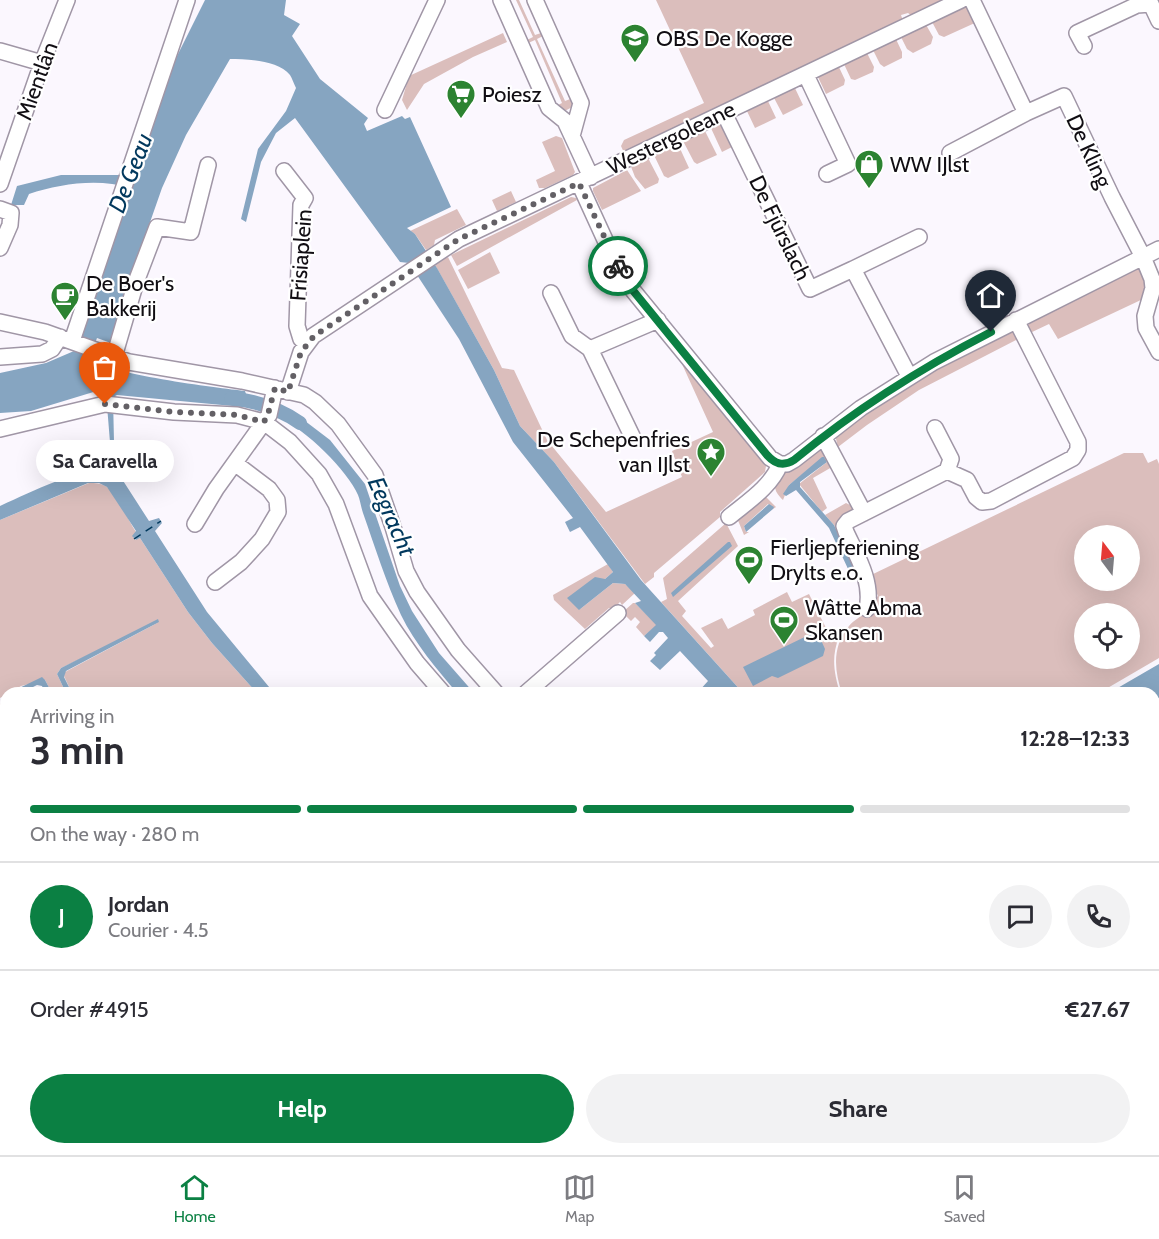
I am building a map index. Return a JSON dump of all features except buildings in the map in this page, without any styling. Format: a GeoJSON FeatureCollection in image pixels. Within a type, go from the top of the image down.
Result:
{"type":"FeatureCollection","features":[{"type":"Feature","properties":{"kind":"street","name":"Mientlân"},"geometry":{"type":"LineString","coordinates":[[0,184],[4,162],[67,0]]}},
{"type":"Feature","properties":{"kind":"street"},"geometry":{"type":"LineString","coordinates":[[0,357],[42,354],[69,340],[187,0]]}},
{"type":"Feature","properties":{"kind":"street"},"geometry":{"type":"LineString","coordinates":[[385,110],[437,0]]}},
{"type":"Feature","properties":{"kind":"street"},"geometry":{"type":"LineString","coordinates":[[501,0],[549,108],[565,121],[572,135],[585,180],[622,277],[770,458],[780,464],[787,464],[794,460],[823,436],[909,376],[1159,249]]}},
{"type":"Feature","properties":{"kind":"street"},"geometry":{"type":"LineString","coordinates":[[535,0],[581,103],[572,135]]}},
{"type":"Feature","properties":{"kind":"street","name":"Westergoleane"},"geometry":{"type":"LineString","coordinates":[[306,343],[459,239],[961,0]]}},
{"type":"Feature","properties":{"kind":"street"},"geometry":{"type":"LineString","coordinates":[[950,153],[1026,113],[972,0]]}},
{"type":"Feature","properties":{"kind":"street"},"geometry":{"type":"LineString","coordinates":[[1084,46],[1077,33],[1137,5],[1153,2],[1159,21]]}},
{"type":"Feature","properties":{"kind":"street"},"geometry":{"type":"LineString","coordinates":[[0,51],[42,63]]}},
{"type":"Feature","properties":{"kind":"street"},"geometry":{"type":"LineString","coordinates":[[806,75],[848,164],[827,174]]}},
{"type":"Feature","properties":{"kind":"street","name":"De Kling"},"geometry":{"type":"LineString","coordinates":[[1026,113],[1064,96],[1143,256]]}},
{"type":"Feature","properties":{"kind":"street","name":"De Fjûrslach"},"geometry":{"type":"LineString","coordinates":[[724,113],[810,289],[853,269]]}},
{"type":"Feature","properties":{"kind":"street"},"geometry":{"type":"LineString","coordinates":[[108,354],[157,227],[191,232],[208,165]]}},
{"type":"Feature","properties":{"kind":"street","name":"Frisiaplein"},"geometry":{"type":"LineString","coordinates":[[284,171],[305,198],[301,206],[297,326],[306,343]]}},
{"type":"Feature","properties":{"kind":"street"},"geometry":{"type":"LineString","coordinates":[[0,208],[11,213],[10,225],[0,248]]}},
{"type":"Feature","properties":{"kind":"street"},"geometry":{"type":"LineString","coordinates":[[909,376],[853,269],[919,237]]}},
{"type":"Feature","properties":{"kind":"street"},"geometry":{"type":"LineString","coordinates":[[1143,256],[1153,288],[1145,316],[1146,328],[1159,352]]}},
{"type":"Feature","properties":{"kind":"street"},"geometry":{"type":"LineString","coordinates":[[551,293],[572,336],[590,348],[632,436]]}},
{"type":"Feature","properties":{"kind":"street"},"geometry":{"type":"LineString","coordinates":[[590,348],[658,320]]}},
{"type":"Feature","properties":{"kind":"street"},"geometry":{"type":"LineString","coordinates":[[947,471],[967,480],[976,497],[982,502],[991,501],[1073,458],[1078,450],[1078,442],[1016,320]]}},
{"type":"Feature","properties":{"kind":"street"},"geometry":{"type":"LineString","coordinates":[[0,322],[69,340],[129,363],[304,395],[315,402],[338,424],[360,453],[379,486],[406,571],[417,592],[458,650],[491,687]]}},
{"type":"Feature","properties":{"kind":"street"},"geometry":{"type":"LineString","coordinates":[[195,524],[216,489],[236,464],[266,418],[306,343]]}},
{"type":"Feature","properties":{"kind":"street"},"geometry":{"type":"LineString","coordinates":[[0,429],[109,404],[174,412],[266,418],[319,474],[336,504],[370,596],[417,663],[438,687]]}},
{"type":"Feature","properties":{"kind":"street"},"geometry":{"type":"LineString","coordinates":[[867,609],[869,600],[865,573],[844,526],[848,521],[947,471],[951,459],[935,428]]}},
{"type":"Feature","properties":{"kind":"street"},"geometry":{"type":"LineString","coordinates":[[823,436],[864,513]]}},
{"type":"Feature","properties":{"kind":"street"},"geometry":{"type":"LineString","coordinates":[[215,582],[247,556],[262,539],[278,512],[277,500],[269,489],[236,464]]}},
{"type":"Feature","properties":{"kind":"street"},"geometry":{"type":"LineString","coordinates":[[729,517],[766,486],[776,475],[780,464]]}},
{"type":"Feature","properties":{"kind":"street"},"geometry":{"type":"LineString","coordinates":[[533,687],[618,613]]}},
{"type":"Feature","properties":{"kind":"shaded area"},"geometry":{"type":"Polygon","coordinates":[[[516,0],[519,0],[535,35],[544,32],[545,35],[537,39],[565,101],[573,98],[574,106],[563,112],[554,107],[562,103],[535,40],[526,44],[525,41],[533,37],[516,0]]]}},
{"type":"Feature","properties":{"kind":"shaded area"},"geometry":{"type":"Polygon","coordinates":[[[656,0],[948,0],[912,16],[908,13],[901,15],[903,21],[625,155],[621,146],[624,140],[704,103],[656,0]]]}},
{"type":"Feature","properties":{"kind":"shaded area"},"geometry":{"type":"Polygon","coordinates":[[[966,6],[977,22],[944,37],[939,35],[931,20],[966,6]]]}},
{"type":"Feature","properties":{"kind":"shaded area"},"geometry":{"type":"Polygon","coordinates":[[[925,23],[933,37],[931,44],[913,53],[907,49],[900,35],[925,23]]]}},
{"type":"Feature","properties":{"kind":"shaded area"},"geometry":{"type":"Polygon","coordinates":[[[503,33],[507,42],[473,57],[424,84],[407,110],[402,100],[409,76],[503,33]]]}},
{"type":"Feature","properties":{"kind":"shaded area"},"geometry":{"type":"Polygon","coordinates":[[[895,37],[902,52],[902,58],[884,67],[872,48],[895,37]]]}},
{"type":"Feature","properties":{"kind":"shaded area"},"geometry":{"type":"Polygon","coordinates":[[[866,51],[874,67],[873,72],[855,80],[851,79],[843,62],[866,51]]]}},
{"type":"Feature","properties":{"kind":"shaded area"},"geometry":{"type":"Polygon","coordinates":[[[838,65],[845,80],[844,85],[826,94],[817,75],[838,65]]]}},
{"type":"Feature","properties":{"kind":"shaded area"},"geometry":{"type":"Polygon","coordinates":[[[794,86],[803,105],[783,115],[773,96],[794,86]]]}},
{"type":"Feature","properties":{"kind":"shaded area"},"geometry":{"type":"Polygon","coordinates":[[[767,99],[776,118],[755,128],[746,109],[767,99]]]}},
{"type":"Feature","properties":{"kind":"shaded area"},"geometry":{"type":"Polygon","coordinates":[[[719,124],[725,128],[734,146],[722,152],[710,126],[719,124]]]}},
{"type":"Feature","properties":{"kind":"shaded area"},"geometry":{"type":"Polygon","coordinates":[[[704,129],[717,155],[697,164],[682,139],[704,129]]]}},
{"type":"Feature","properties":{"kind":"shaded area"},"geometry":{"type":"Polygon","coordinates":[[[556,136],[562,138],[575,172],[545,188],[539,188],[536,180],[555,171],[542,142],[556,136]]]}},
{"type":"Feature","properties":{"kind":"shaded area"},"geometry":{"type":"Polygon","coordinates":[[[677,142],[689,168],[668,178],[664,176],[653,153],[677,142]]]}},
{"type":"Feature","properties":{"kind":"shaded area"},"geometry":{"type":"Polygon","coordinates":[[[647,156],[659,179],[658,183],[645,189],[635,177],[630,164],[647,156]]]}},
{"type":"Feature","properties":{"kind":"shaded area"},"geometry":{"type":"Polygon","coordinates":[[[627,170],[641,191],[602,210],[593,188],[627,170]]]}},
{"type":"Feature","properties":{"kind":"shaded area"},"geometry":{"type":"Polygon","coordinates":[[[511,191],[516,202],[497,211],[492,200],[511,191]]]}},
{"type":"Feature","properties":{"kind":"shaded area"},"geometry":{"type":"Polygon","coordinates":[[[571,197],[577,200],[457,266],[451,255],[571,197]]]}},
{"type":"Feature","properties":{"kind":"shaded area"},"geometry":{"type":"Polygon","coordinates":[[[457,209],[466,225],[435,240],[434,245],[426,250],[415,234],[410,231],[457,209]]]}},
{"type":"Feature","properties":{"kind":"shaded area"},"geometry":{"type":"Polygon","coordinates":[[[490,252],[500,273],[468,289],[458,270],[490,252]]]}},
{"type":"Feature","properties":{"kind":"shaded area"},"geometry":{"type":"Polygon","coordinates":[[[448,257],[502,368],[514,370],[547,440],[606,512],[682,477],[672,451],[713,432],[677,353],[761,459],[766,466],[765,472],[720,512],[720,517],[654,573],[654,577],[645,584],[554,462],[520,426],[494,370],[434,263],[448,257]]]}},
{"type":"Feature","properties":{"kind":"shaded area"},"geometry":{"type":"Polygon","coordinates":[[[1137,269],[1142,271],[1147,287],[1143,299],[1058,339],[1049,324],[1030,333],[1028,326],[1030,320],[1137,269]]]}},
{"type":"Feature","properties":{"kind":"shaded area"},"geometry":{"type":"Polygon","coordinates":[[[1012,332],[1017,333],[1020,338],[919,390],[838,447],[835,435],[903,386],[1012,332]]]}},
{"type":"Feature","properties":{"kind":"shaded area"},"geometry":{"type":"Polygon","coordinates":[[[812,450],[822,450],[832,467],[813,478],[827,508],[822,512],[799,484],[827,462],[824,457],[789,485],[783,500],[775,487],[775,481],[812,450]]]}},
{"type":"Feature","properties":{"kind":"shaded area"},"geometry":{"type":"Polygon","coordinates":[[[1124,453],[1143,453],[1148,463],[1157,459],[1159,464],[1159,658],[1109,687],[840,687],[836,658],[843,634],[867,611],[878,596],[869,576],[1124,453]]]}},
{"type":"Feature","properties":{"kind":"shaded area"},"geometry":{"type":"Polygon","coordinates":[[[89,483],[107,487],[136,532],[133,536],[135,540],[140,538],[188,612],[252,687],[69,687],[64,676],[65,672],[159,622],[61,668],[57,674],[63,687],[49,687],[45,680],[19,687],[0,687],[0,520],[89,483]]]}},
{"type":"Feature","properties":{"kind":"shaded area"},"geometry":{"type":"Polygon","coordinates":[[[765,496],[776,507],[773,509],[768,504],[744,526],[746,532],[749,532],[744,535],[737,518],[765,496]]]}},
{"type":"Feature","properties":{"kind":"shaded area"},"geometry":{"type":"Polygon","coordinates":[[[846,503],[853,504],[854,510],[837,533],[834,525],[825,515],[846,503]]]}},
{"type":"Feature","properties":{"kind":"shaded area"},"geometry":{"type":"Polygon","coordinates":[[[726,523],[738,546],[678,601],[686,611],[682,616],[711,648],[714,646],[701,628],[722,618],[728,629],[755,615],[753,610],[787,592],[792,602],[809,594],[827,630],[839,637],[834,665],[838,687],[738,687],[661,602],[667,599],[663,578],[726,523]]]}},
{"type":"Feature","properties":{"kind":"shaded area"},"geometry":{"type":"Polygon","coordinates":[[[608,564],[613,572],[579,610],[613,583],[625,584],[635,593],[622,605],[620,602],[614,608],[609,608],[585,629],[554,600],[553,595],[608,564]]]}},
{"type":"Feature","properties":{"kind":"shaded area"},"geometry":{"type":"Polygon","coordinates":[[[633,603],[657,625],[644,636],[636,627],[640,622],[635,617],[631,621],[625,615],[610,631],[607,626],[633,603]]]}},
{"type":"Feature","properties":{"kind":"water"},"geometry":{"type":"Polygon","coordinates":[[[205,0],[286,0],[284,15],[300,24],[292,36],[320,79],[368,118],[364,124],[367,131],[402,116],[405,119],[410,117],[451,207],[407,228],[415,234],[437,268],[494,370],[520,426],[554,462],[641,580],[738,687],[703,687],[708,681],[680,651],[660,670],[650,661],[668,638],[663,632],[659,632],[650,642],[644,636],[656,625],[635,603],[641,601],[625,584],[613,583],[579,610],[567,598],[595,577],[605,579],[613,572],[580,527],[570,532],[565,522],[573,518],[513,442],[459,339],[417,275],[421,272],[413,260],[409,263],[400,262],[295,118],[276,133],[261,162],[246,222],[241,219],[258,149],[286,111],[296,88],[285,70],[262,61],[230,59],[186,135],[162,188],[120,308],[111,343],[97,338],[90,357],[115,369],[137,374],[245,391],[248,400],[247,406],[243,407],[117,395],[113,397],[114,442],[120,476],[149,521],[159,518],[162,523],[155,531],[207,612],[269,687],[252,687],[212,643],[188,612],[140,538],[136,540],[132,536],[136,531],[107,487],[99,483],[88,483],[0,520],[0,506],[68,477],[112,467],[106,393],[100,390],[31,411],[0,413],[0,373],[46,363],[74,351],[111,250],[130,188],[105,183],[66,185],[29,194],[24,205],[11,205],[17,186],[61,175],[134,175],[177,56],[205,0]]]}},
{"type":"Feature","properties":{"kind":"water"},"geometry":{"type":"Polygon","coordinates":[[[288,408],[330,440],[365,484],[400,586],[412,611],[439,653],[469,687],[452,687],[413,636],[390,590],[353,485],[336,463],[313,441],[281,419],[288,408]]]}},
{"type":"Feature","properties":{"kind":"water"},"geometry":{"type":"Polygon","coordinates":[[[822,457],[827,462],[800,482],[800,487],[834,525],[855,570],[852,573],[829,528],[796,490],[786,496],[783,494],[789,485],[822,457]]]}},
{"type":"Feature","properties":{"kind":"water"},"geometry":{"type":"Polygon","coordinates":[[[769,504],[774,507],[773,509],[746,532],[744,526],[769,504]]]}},
{"type":"Feature","properties":{"kind":"water"},"geometry":{"type":"Polygon","coordinates":[[[728,542],[732,546],[673,597],[671,593],[728,542]]]}},
{"type":"Feature","properties":{"kind":"water"},"geometry":{"type":"Polygon","coordinates":[[[158,619],[159,622],[66,671],[64,677],[69,687],[63,687],[57,674],[61,668],[158,619]]]}},
{"type":"Feature","properties":{"kind":"water"},"geometry":{"type":"Polygon","coordinates":[[[817,631],[825,649],[823,656],[778,678],[772,676],[753,686],[743,667],[817,631]]]}},
{"type":"Feature","properties":{"kind":"water"},"geometry":{"type":"Polygon","coordinates":[[[1159,664],[1159,687],[1119,687],[1159,664]]]}},
{"type":"Feature","properties":{"kind":"water"},"geometry":{"type":"Polygon","coordinates":[[[42,677],[49,687],[37,685],[21,687],[42,677]]]}},
{"type":"Feature","properties":{"kind":"waterway","name":"Eegracht"},"geometry":{"type":"LineString","coordinates":[[231,398],[267,406],[300,423]]}},
{"type":"Feature","properties":{"kind":"ferry route"},"geometry":{"type":"LineString","coordinates":[[134,539],[161,521]]}},
{"type":"Feature","properties":{"kind":"way so far"},"geometry":{"type":"LineString","coordinates":[[105,404],[174,412],[237,415],[264,422],[275,388],[288,392],[301,352],[314,336],[459,239],[579,183],[618,266]]}},
{"type":"Feature","properties":{"kind":"place","name":"OBS De Kogge"},"geometry":{"type":"Point","coordinates":[635,64]}},
{"type":"Feature","properties":{"kind":"place","name":"Poiesz"},"geometry":{"type":"Point","coordinates":[461,120]}},
{"type":"Feature","properties":{"kind":"place","name":"WW IJlst"},"geometry":{"type":"Point","coordinates":[869,190]}},
{"type":"Feature","properties":{"kind":"place","name":"De Boer's Bakkerij"},"geometry":{"type":"Point","coordinates":[65,322]}},
{"type":"Feature","properties":{"kind":"place","name":"Sa Caravella"},"geometry":{"type":"Point","coordinates":[105,404]}},
{"type":"Feature","properties":{"kind":"place","name":"De Schepenfries van IJlst"},"geometry":{"type":"Point","coordinates":[711,478]}},
{"type":"Feature","properties":{"kind":"place","name":"Fierljepferiening Drylts e.o."},"geometry":{"type":"Point","coordinates":[749,586]}},
{"type":"Feature","properties":{"kind":"place","name":"Wâtte Abma Skansen"},"geometry":{"type":"Point","coordinates":[784,646]}},
{"type":"Feature","properties":{"kind":"route"},"geometry":{"type":"LineString","coordinates":[[618,266],[622,277],[767,455],[780,464],[787,464],[794,460],[861,408],[909,376],[991,332]]}},
{"type":"Feature","properties":{"kind":"water label","name":"De Geau"},"geometry":{"type":"Point","coordinates":[130,173]}}]}
